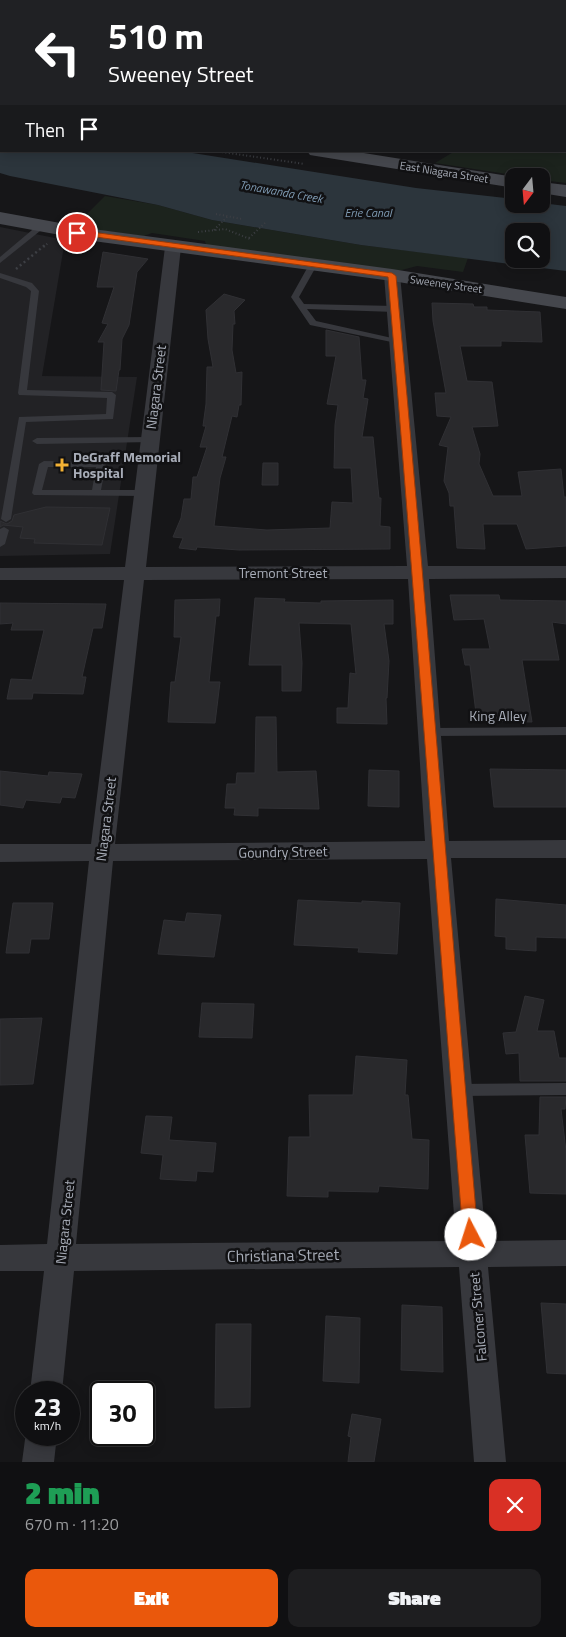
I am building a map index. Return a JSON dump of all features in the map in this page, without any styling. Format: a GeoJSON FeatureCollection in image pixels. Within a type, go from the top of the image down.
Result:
{"type":"FeatureCollection","features":[{"type":"Feature","properties":{"kind":"street","name":"East Niagara Street"},"geometry":{"type":"LineString","coordinates":[[329,152],[356,154],[505,181]]}},
{"type":"Feature","properties":{"kind":"street"},"geometry":{"type":"LineString","coordinates":[[550,188],[566,191]]}},
{"type":"Feature","properties":{"kind":"street","name":"Sweeney Street"},"geometry":{"type":"LineString","coordinates":[[0,218],[47,233],[313,265],[566,303]]}},
{"type":"Feature","properties":{"kind":"street","name":"Niagara Street"},"geometry":{"type":"LineString","coordinates":[[47,1381],[102,853],[173,247]]}},
{"type":"Feature","properties":{"kind":"street","name":"Falconer Street"},"geometry":{"type":"LineString","coordinates":[[392,276],[418,572],[438,850],[490,1462]]}},
{"type":"Feature","properties":{"kind":"street","name":"Tremont Street"},"geometry":{"type":"LineString","coordinates":[[0,574],[566,572]]}},
{"type":"Feature","properties":{"kind":"street","name":"Goundry Street"},"geometry":{"type":"LineString","coordinates":[[0,853],[566,849]]}},
{"type":"Feature","properties":{"kind":"street","name":"Christiana Street"},"geometry":{"type":"LineString","coordinates":[[0,1258],[566,1253]]}},
{"type":"Feature","properties":{"kind":"street"},"geometry":{"type":"LineString","coordinates":[[38,1462],[40,1446]]}},
{"type":"Feature","properties":{"kind":"lane"},"geometry":{"type":"LineString","coordinates":[[0,261],[47,233]]}},
{"type":"Feature","properties":{"kind":"lane"},"geometry":{"type":"LineString","coordinates":[[313,265],[296,297],[313,323],[398,342]]}},
{"type":"Feature","properties":{"kind":"lane"},"geometry":{"type":"LineString","coordinates":[[0,275],[29,285],[35,291],[22,393],[112,395],[110,417],[22,419],[6,519]]}},
{"type":"Feature","properties":{"kind":"lane"},"geometry":{"type":"LineString","coordinates":[[301,306],[395,309]]}},
{"type":"Feature","properties":{"kind":"lane"},"geometry":{"type":"LineString","coordinates":[[36,441],[150,440]]}},
{"type":"Feature","properties":{"kind":"lane"},"geometry":{"type":"LineString","coordinates":[[96,493],[101,464],[44,464],[37,493],[96,493],[144,493]]}},
{"type":"Feature","properties":{"kind":"lane"},"geometry":{"type":"LineString","coordinates":[[0,544],[4,530]]}},
{"type":"Feature","properties":{"kind":"lane","name":"King Alley"},"geometry":{"type":"LineString","coordinates":[[431,732],[566,731]]}},
{"type":"Feature","properties":{"kind":"lane"},"geometry":{"type":"LineString","coordinates":[[458,1090],[566,1089]]}},
{"type":"Feature","properties":{"kind":"path"},"geometry":{"type":"LineString","coordinates":[[216,214],[242,220]]}},
{"type":"Feature","properties":{"kind":"path"},"geometry":{"type":"LineString","coordinates":[[222,223],[228,216]]}},
{"type":"Feature","properties":{"kind":"path"},"geometry":{"type":"LineString","coordinates":[[249,238],[266,222]]}},
{"type":"Feature","properties":{"kind":"path"},"geometry":{"type":"LineString","coordinates":[[13,272],[47,233]]}},
{"type":"Feature","properties":{"kind":"shaded area"},"geometry":{"type":"Polygon","coordinates":[[[453,152],[566,152],[566,183],[550,181],[550,168],[505,168],[505,174],[435,163],[453,152]]]}},
{"type":"Feature","properties":{"kind":"shaded area"},"geometry":{"type":"Polygon","coordinates":[[[105,196],[158,205],[212,220],[361,245],[468,258],[463,272],[417,266],[398,271],[206,246],[205,241],[152,233],[144,236],[74,227],[105,196]]]}},
{"type":"Feature","properties":{"kind":"shaded area","name":"DeGraff Memorial Hospital"},"geometry":{"type":"Polygon","coordinates":[[[0,227],[65,240],[42,376],[137,377],[110,554],[0,556],[0,227]]]}},
{"type":"Feature","properties":{"kind":"water","name":"Erie Canal"},"geometry":{"type":"Polygon","coordinates":[[[0,152],[186,152],[416,188],[505,198],[505,213],[550,213],[550,204],[566,206],[566,271],[542,268],[550,268],[550,223],[505,223],[505,263],[361,245],[212,220],[158,205],[0,173],[0,152]]]}},
{"type":"Feature","properties":{"kind":"building"},"geometry":{"type":"Polygon","coordinates":[[[103,252],[148,259],[137,272],[129,325],[122,339],[120,370],[116,391],[101,390],[104,342],[98,342],[108,324],[102,323],[114,287],[97,287],[103,252]]]}},
{"type":"Feature","properties":{"kind":"building"},"geometry":{"type":"Polygon","coordinates":[[[224,294],[245,300],[234,311],[235,324],[233,324],[232,350],[236,373],[242,372],[241,405],[239,405],[237,417],[232,416],[222,457],[226,457],[220,478],[214,526],[267,530],[330,528],[332,502],[353,503],[351,468],[334,468],[335,425],[338,405],[327,404],[336,356],[326,356],[326,330],[359,337],[362,380],[366,380],[363,398],[368,399],[362,437],[373,437],[379,498],[381,498],[380,526],[390,527],[390,549],[239,550],[197,547],[196,550],[179,548],[183,538],[173,537],[181,518],[184,499],[191,499],[193,477],[197,477],[207,447],[200,447],[206,426],[203,426],[206,404],[207,367],[213,367],[208,339],[206,310],[224,294]]]}},
{"type":"Feature","properties":{"kind":"building"},"geometry":{"type":"Polygon","coordinates":[[[432,303],[473,304],[474,307],[487,307],[487,310],[540,312],[542,342],[501,341],[501,346],[460,346],[467,381],[492,382],[498,426],[472,427],[480,454],[479,464],[493,496],[522,496],[518,472],[561,469],[564,497],[566,497],[566,546],[526,549],[517,524],[483,524],[485,549],[457,548],[454,506],[450,506],[449,493],[444,481],[448,447],[439,445],[451,417],[437,416],[435,393],[446,393],[433,321],[432,303]]]}},
{"type":"Feature","properties":{"kind":"building"},"geometry":{"type":"Polygon","coordinates":[[[263,463],[278,463],[278,485],[262,485],[263,463]]]}},
{"type":"Feature","properties":{"kind":"building"},"geometry":{"type":"Polygon","coordinates":[[[46,507],[110,508],[102,545],[34,543],[35,539],[20,538],[23,527],[3,525],[0,527],[0,521],[7,524],[12,521],[14,515],[46,507]]]}},
{"type":"Feature","properties":{"kind":"building"},"geometry":{"type":"Polygon","coordinates":[[[450,595],[499,595],[500,600],[566,601],[566,624],[552,622],[559,660],[522,660],[532,722],[477,721],[470,665],[465,665],[462,649],[490,649],[484,619],[454,620],[450,595]]]}},
{"type":"Feature","properties":{"kind":"building"},"geometry":{"type":"Polygon","coordinates":[[[255,598],[285,599],[284,602],[321,603],[321,601],[393,600],[393,624],[384,624],[389,661],[386,698],[387,724],[337,723],[337,708],[348,708],[350,673],[356,674],[351,624],[299,623],[302,663],[301,691],[282,691],[282,665],[249,665],[255,598]]]}},
{"type":"Feature","properties":{"kind":"building"},"geometry":{"type":"Polygon","coordinates":[[[220,599],[219,616],[216,616],[209,682],[220,682],[215,723],[168,722],[171,682],[175,682],[181,637],[174,637],[175,600],[220,599]]]}},
{"type":"Feature","properties":{"kind":"building"},"geometry":{"type":"Polygon","coordinates":[[[0,603],[106,604],[102,628],[93,628],[82,677],[86,677],[83,694],[33,693],[32,699],[7,699],[11,679],[32,680],[44,630],[11,630],[13,623],[0,624],[0,603]]]}},
{"type":"Feature","properties":{"kind":"building"},"geometry":{"type":"Polygon","coordinates":[[[256,717],[276,717],[277,772],[316,771],[319,809],[258,808],[258,816],[234,815],[235,808],[225,808],[227,784],[236,784],[237,773],[255,773],[256,717]]]}},
{"type":"Feature","properties":{"kind":"building"},"geometry":{"type":"Polygon","coordinates":[[[490,769],[566,770],[566,807],[494,807],[490,769]]]}},
{"type":"Feature","properties":{"kind":"building"},"geometry":{"type":"Polygon","coordinates":[[[369,770],[399,771],[399,807],[368,806],[369,770]]]}},
{"type":"Feature","properties":{"kind":"building"},"geometry":{"type":"Polygon","coordinates":[[[0,771],[48,776],[49,772],[82,774],[75,798],[62,797],[60,803],[26,800],[23,808],[0,805],[0,771]]]}},
{"type":"Feature","properties":{"kind":"building"},"geometry":{"type":"Polygon","coordinates":[[[496,899],[566,905],[566,938],[536,937],[536,951],[506,949],[506,937],[495,936],[496,899]]]}},
{"type":"Feature","properties":{"kind":"building"},"geometry":{"type":"Polygon","coordinates":[[[298,900],[400,903],[397,954],[358,952],[359,948],[294,945],[298,900]]]}},
{"type":"Feature","properties":{"kind":"building"},"geometry":{"type":"Polygon","coordinates":[[[13,903],[53,903],[49,939],[31,939],[29,953],[6,953],[13,903]]]}},
{"type":"Feature","properties":{"kind":"building"},"geometry":{"type":"Polygon","coordinates":[[[187,913],[221,915],[214,957],[158,954],[164,920],[185,922],[187,913]]]}},
{"type":"Feature","properties":{"kind":"building"},"geometry":{"type":"Polygon","coordinates":[[[525,996],[544,1000],[537,1031],[554,1031],[559,1058],[566,1058],[566,1081],[520,1081],[519,1053],[506,1054],[503,1033],[516,1032],[525,996]]]}},
{"type":"Feature","properties":{"kind":"building"},"geometry":{"type":"Polygon","coordinates":[[[202,1003],[254,1004],[252,1038],[199,1037],[202,1003]]]}},
{"type":"Feature","properties":{"kind":"building"},"geometry":{"type":"Polygon","coordinates":[[[42,1018],[33,1084],[0,1085],[0,1019],[42,1018]]]}},
{"type":"Feature","properties":{"kind":"building"},"geometry":{"type":"Polygon","coordinates":[[[356,1056],[407,1060],[405,1095],[408,1095],[412,1139],[429,1140],[428,1189],[379,1186],[378,1192],[328,1191],[328,1197],[287,1196],[289,1137],[310,1137],[309,1095],[353,1095],[356,1056]]]}},
{"type":"Feature","properties":{"kind":"building"},"geometry":{"type":"Polygon","coordinates":[[[540,1097],[566,1097],[565,1109],[561,1109],[566,1151],[566,1194],[530,1193],[525,1135],[539,1135],[540,1097]]]}},
{"type":"Feature","properties":{"kind":"building"},"geometry":{"type":"Polygon","coordinates":[[[146,1116],[172,1117],[169,1140],[216,1143],[213,1172],[197,1171],[196,1181],[160,1179],[163,1155],[141,1153],[146,1116]]]}},
{"type":"Feature","properties":{"kind":"building"},"geometry":{"type":"Polygon","coordinates":[[[541,1303],[566,1304],[566,1374],[547,1373],[541,1303]]]}},
{"type":"Feature","properties":{"kind":"building"},"geometry":{"type":"Polygon","coordinates":[[[402,1305],[442,1307],[443,1372],[401,1370],[402,1305]]]}},
{"type":"Feature","properties":{"kind":"building"},"geometry":{"type":"Polygon","coordinates":[[[326,1316],[360,1318],[359,1383],[323,1381],[326,1316]]]}},
{"type":"Feature","properties":{"kind":"building"},"geometry":{"type":"Polygon","coordinates":[[[216,1324],[251,1324],[250,1407],[215,1408],[216,1324]]]}},
{"type":"Feature","properties":{"kind":"building"},"geometry":{"type":"Polygon","coordinates":[[[352,1414],[381,1419],[374,1462],[348,1462],[351,1437],[348,1436],[352,1414]]]}},
{"type":"Feature","properties":{"kind":"place","name":"DeGraff Memorial Hospital"},"geometry":{"type":"Point","coordinates":[62,465]}},
{"type":"Feature","properties":{"kind":"route"},"geometry":{"type":"LineString","coordinates":[[77,233],[392,276],[418,572],[438,850],[471,1235]]}},
{"type":"Feature","properties":{"kind":"water label","name":"Tonawanda Creek"},"geometry":{"type":"Point","coordinates":[281,192]}}]}
